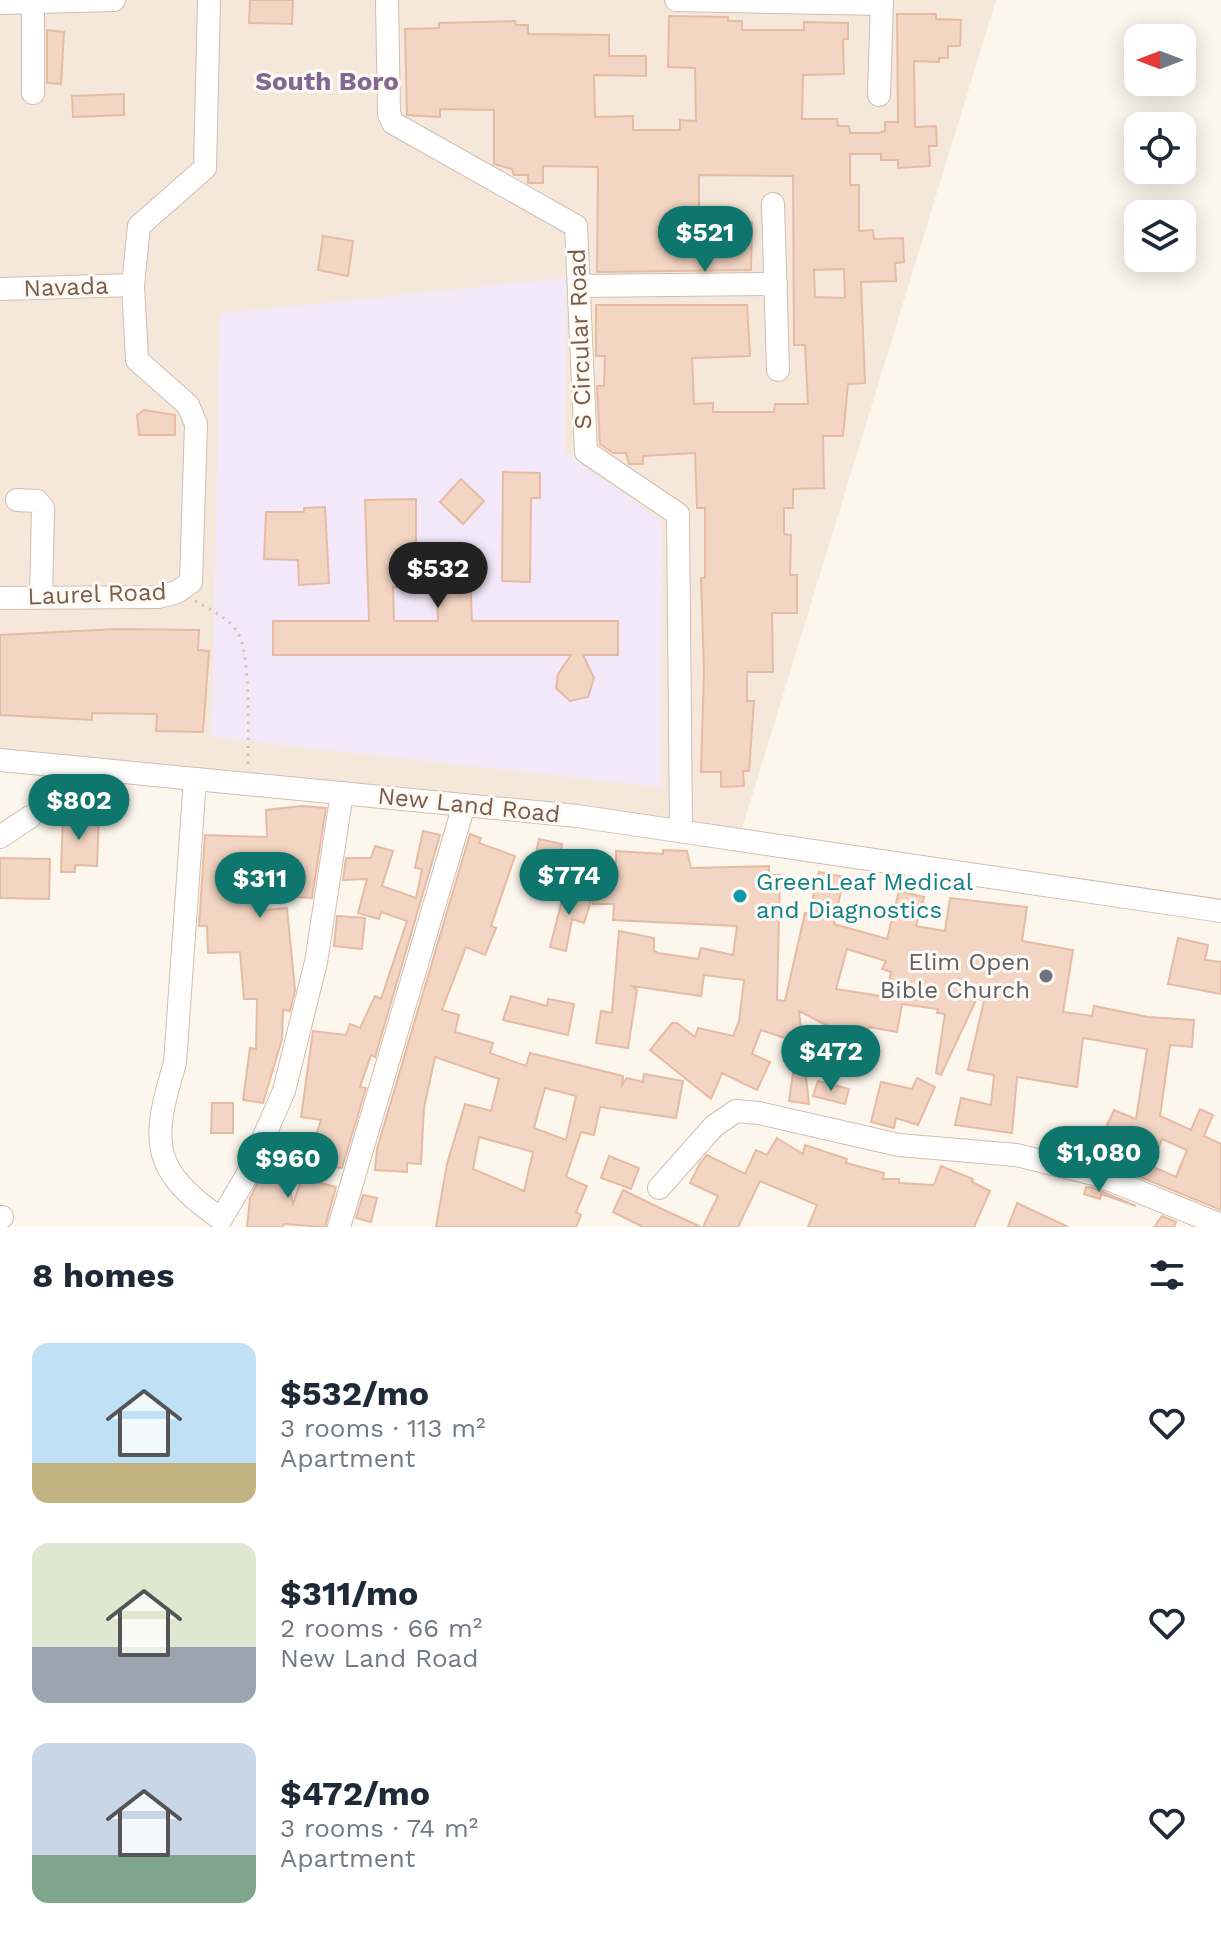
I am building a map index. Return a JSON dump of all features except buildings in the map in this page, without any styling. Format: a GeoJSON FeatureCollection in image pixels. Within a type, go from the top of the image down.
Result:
{"type":"FeatureCollection","features":[{"type":"Feature","properties":{"kind":"street"},"geometry":{"type":"LineString","coordinates":[[0,3],[114,0]]}},
{"type":"Feature","properties":{"kind":"street"},"geometry":{"type":"LineString","coordinates":[[184,587],[196,424],[188,405],[137,360],[133,285],[139,226],[205,168],[209,0]]}},
{"type":"Feature","properties":{"kind":"street","name":"S Circular Road"},"geometry":{"type":"LineString","coordinates":[[387,0],[389,114],[393,123],[576,226],[586,452],[671,507],[681,524],[681,831]]}},
{"type":"Feature","properties":{"kind":"street"},"geometry":{"type":"LineString","coordinates":[[676,0],[882,2],[879,95]]}},
{"type":"Feature","properties":{"kind":"street"},"geometry":{"type":"LineString","coordinates":[[33,1],[33,93]]}},
{"type":"Feature","properties":{"kind":"street"},"geometry":{"type":"LineString","coordinates":[[773,204],[778,370]]}},
{"type":"Feature","properties":{"kind":"street"},"geometry":{"type":"LineString","coordinates":[[579,286],[776,284]]}},
{"type":"Feature","properties":{"kind":"street","name":"Navada"},"geometry":{"type":"LineString","coordinates":[[0,289],[133,285]]}},
{"type":"Feature","properties":{"kind":"street"},"geometry":{"type":"LineString","coordinates":[[17,500],[37,501],[43,508],[41,597]]}},
{"type":"Feature","properties":{"kind":"street","name":"Laurel Road"},"geometry":{"type":"LineString","coordinates":[[0,598],[158,597],[184,587]]}},
{"type":"Feature","properties":{"kind":"street","name":"New Land Road"},"geometry":{"type":"LineString","coordinates":[[0,760],[247,782],[681,831],[1221,911]]}},
{"type":"Feature","properties":{"kind":"street"},"geometry":{"type":"LineString","coordinates":[[195,779],[175,1063],[164,1100],[161,1136],[163,1162],[176,1184],[222,1223],[284,1091],[316,962],[342,793]]}},
{"type":"Feature","properties":{"kind":"street"},"geometry":{"type":"LineString","coordinates":[[339,1227],[464,805]]}},
{"type":"Feature","properties":{"kind":"street"},"geometry":{"type":"LineString","coordinates":[[0,837],[30,817]]}},
{"type":"Feature","properties":{"kind":"street"},"geometry":{"type":"LineString","coordinates":[[659,1188],[714,1126],[736,1111],[759,1113],[899,1145],[1029,1159],[1098,1175],[1221,1225]]}},
{"type":"Feature","properties":{"kind":"path"},"geometry":{"type":"LineString","coordinates":[[184,587],[222,615],[239,636],[246,678],[247,782]]}},
{"type":"Feature","properties":{"kind":"shaded area","name":"South Boro"},"geometry":{"type":"Polygon","coordinates":[[[0,0],[996,0],[741,832],[0,760],[0,0]]]}},
{"type":"Feature","properties":{"kind":"shaded area"},"geometry":{"type":"Polygon","coordinates":[[[566,278],[565,452],[661,521],[660,787],[212,737],[220,314],[566,278]]]}},
{"type":"Feature","properties":{"kind":"place","name":"GreenLeaf Medical and Diagnostics"},"geometry":{"type":"Point","coordinates":[740,896]}},
{"type":"Feature","properties":{"kind":"place","name":"Elim Open Bible Church"},"geometry":{"type":"Point","coordinates":[1046,976]}},
{"type":"Feature","properties":{"kind":"district","name":"South Boro"},"geometry":{"type":"Point","coordinates":[327,81]}}]}
